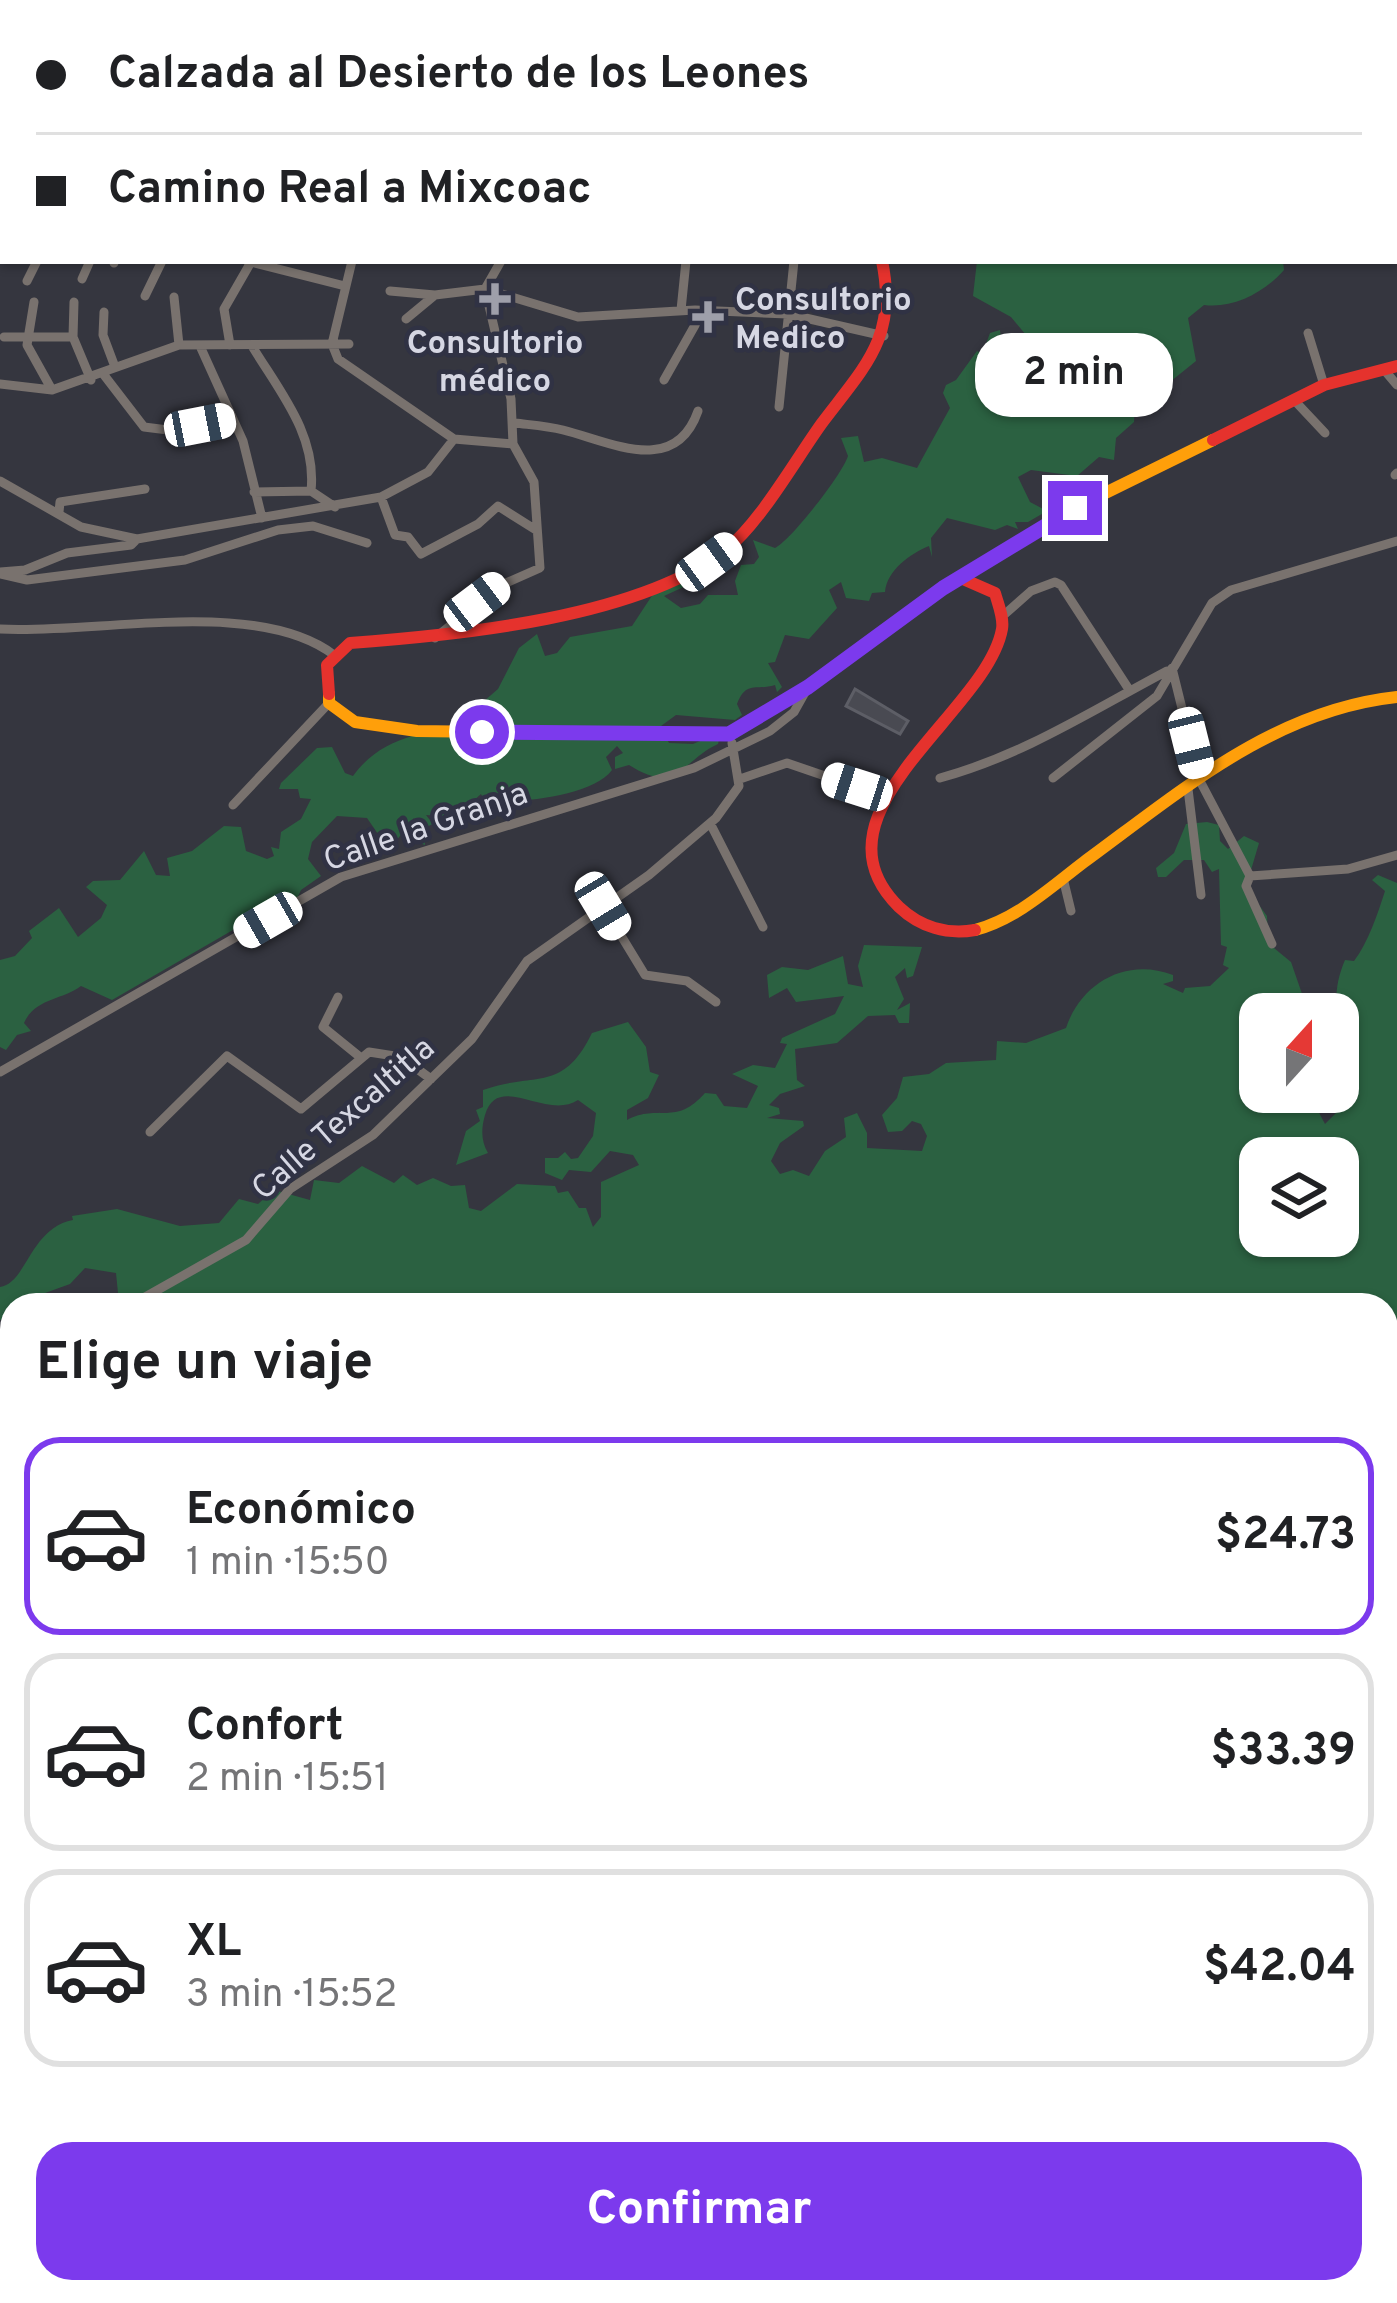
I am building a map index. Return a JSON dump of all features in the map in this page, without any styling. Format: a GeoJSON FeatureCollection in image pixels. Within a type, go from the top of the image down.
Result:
{"type":"FeatureCollection","features":[{"type":"Feature","properties":{"kind":"street"},"geometry":{"type":"LineString","coordinates":[[27,280],[35,264]]}},
{"type":"Feature","properties":{"kind":"street"},"geometry":{"type":"LineString","coordinates":[[82,280],[89,264]]}},
{"type":"Feature","properties":{"kind":"street"},"geometry":{"type":"LineString","coordinates":[[145,296],[161,264]]}},
{"type":"Feature","properties":{"kind":"street"},"geometry":{"type":"LineString","coordinates":[[230,345],[224,309],[248,264]]}},
{"type":"Feature","properties":{"kind":"street"},"geometry":{"type":"LineString","coordinates":[[257,264],[345,286]]}},
{"type":"Feature","properties":{"kind":"street"},"geometry":{"type":"LineString","coordinates":[[351,264],[332,344],[338,359],[454,439],[513,444]]}},
{"type":"Feature","properties":{"kind":"street"},"geometry":{"type":"LineString","coordinates":[[434,639],[499,586],[537,572],[534,482],[513,444],[514,423],[485,289],[499,264]]}},
{"type":"Feature","properties":{"kind":"street"},"geometry":{"type":"LineString","coordinates":[[681,310],[686,264]]}},
{"type":"Feature","properties":{"kind":"street"},"geometry":{"type":"LineString","coordinates":[[779,407],[794,264]]}},
{"type":"Feature","properties":{"kind":"street"},"geometry":{"type":"LineString","coordinates":[[882,264],[890,287],[884,337],[861,378],[751,525],[709,562],[514,625],[434,639],[350,643],[334,655],[324,676],[328,703],[355,722],[431,732],[729,734],[808,687],[1075,508],[1324,385],[1391,369],[1397,385]]}},
{"type":"Feature","properties":{"kind":"street"},"geometry":{"type":"LineString","coordinates":[[390,291],[435,295],[485,289],[578,317],[681,310],[788,314],[884,337]]}},
{"type":"Feature","properties":{"kind":"street"},"geometry":{"type":"LineString","coordinates":[[406,319],[435,295]]}},
{"type":"Feature","properties":{"kind":"street"},"geometry":{"type":"LineString","coordinates":[[174,297],[179,345]]}},
{"type":"Feature","properties":{"kind":"street"},"geometry":{"type":"LineString","coordinates":[[34,302],[26,338],[52,390]]}},
{"type":"Feature","properties":{"kind":"street"},"geometry":{"type":"LineString","coordinates":[[74,302],[73,337],[91,380]]}},
{"type":"Feature","properties":{"kind":"street"},"geometry":{"type":"LineString","coordinates":[[664,380],[703,310]]}},
{"type":"Feature","properties":{"kind":"street"},"geometry":{"type":"LineString","coordinates":[[104,312],[103,335],[115,367]]}},
{"type":"Feature","properties":{"kind":"street"},"geometry":{"type":"LineString","coordinates":[[1308,333],[1324,385]]}},
{"type":"Feature","properties":{"kind":"street"},"geometry":{"type":"LineString","coordinates":[[4,338],[73,337]]}},
{"type":"Feature","properties":{"kind":"street"},"geometry":{"type":"LineString","coordinates":[[0,384],[52,390],[179,345],[349,344]]}},
{"type":"Feature","properties":{"kind":"street"},"geometry":{"type":"LineString","coordinates":[[200,346],[233,418],[262,518]]}},
{"type":"Feature","properties":{"kind":"street"},"geometry":{"type":"LineString","coordinates":[[252,346],[303,431],[314,465],[311,491]]}},
{"type":"Feature","properties":{"kind":"street"},"geometry":{"type":"LineString","coordinates":[[104,375],[144,427],[168,430],[233,418]]}},
{"type":"Feature","properties":{"kind":"street"},"geometry":{"type":"LineString","coordinates":[[1294,400],[1325,433]]}},
{"type":"Feature","properties":{"kind":"street"},"geometry":{"type":"LineString","coordinates":[[514,423],[559,429],[640,453],[664,449],[687,434],[698,411]]}},
{"type":"Feature","properties":{"kind":"street"},"geometry":{"type":"LineString","coordinates":[[0,481],[96,533],[137,538],[381,497],[428,472],[454,439]]}},
{"type":"Feature","properties":{"kind":"street"},"geometry":{"type":"LineString","coordinates":[[59,512],[60,502],[145,489]]}},
{"type":"Feature","properties":{"kind":"street"},"geometry":{"type":"LineString","coordinates":[[254,492],[311,491],[334,507]]}},
{"type":"Feature","properties":{"kind":"street"},"geometry":{"type":"LineString","coordinates":[[381,497],[394,535],[408,537],[418,553],[426,554],[500,506],[536,530]]}},
{"type":"Feature","properties":{"kind":"street"},"geometry":{"type":"LineString","coordinates":[[0,573],[19,580],[184,560],[278,530],[313,526],[367,543]]}},
{"type":"Feature","properties":{"kind":"street"},"geometry":{"type":"LineString","coordinates":[[0,573],[25,570],[67,553],[131,544],[137,538]]}},
{"type":"Feature","properties":{"kind":"street"},"geometry":{"type":"LineString","coordinates":[[1053,778],[1157,696],[1212,603],[1232,590],[1397,541]]}},
{"type":"Feature","properties":{"kind":"street"},"geometry":{"type":"LineString","coordinates":[[963,579],[989,588],[1005,614]]}},
{"type":"Feature","properties":{"kind":"street"},"geometry":{"type":"LineString","coordinates":[[1130,691],[1061,584],[1031,591],[1005,614],[1000,639],[987,662],[880,806],[871,842],[874,866],[895,904],[930,927],[950,932],[984,927],[1306,715],[1343,701],[1397,697]]}},
{"type":"Feature","properties":{"kind":"street"},"geometry":{"type":"LineString","coordinates":[[0,629],[98,622],[294,630],[334,655]]}},
{"type":"Feature","properties":{"kind":"street"},"geometry":{"type":"LineString","coordinates":[[940,778],[990,764],[1071,728],[1172,668]]}},
{"type":"Feature","properties":{"kind":"street"},"geometry":{"type":"LineString","coordinates":[[1172,668],[1194,785],[1201,896]]}},
{"type":"Feature","properties":{"kind":"street","name":"Calle la Granja"},"geometry":{"type":"LineString","coordinates":[[0,1072],[341,877],[694,768],[794,712],[808,687]]}},
{"type":"Feature","properties":{"kind":"street"},"geometry":{"type":"LineString","coordinates":[[233,805],[328,703]]}},
{"type":"Feature","properties":{"kind":"street"},"geometry":{"type":"LineString","coordinates":[[729,734],[740,778],[787,763],[857,787]]}},
{"type":"Feature","properties":{"kind":"street","name":"Calle Texcaltitla"},"geometry":{"type":"LineString","coordinates":[[152,1293],[246,1240],[290,1190],[373,1135],[472,1039],[527,961],[710,823],[740,778]]}},
{"type":"Feature","properties":{"kind":"street"},"geometry":{"type":"LineString","coordinates":[[1194,785],[1248,878],[1270,938]]}},
{"type":"Feature","properties":{"kind":"street"},"geometry":{"type":"LineString","coordinates":[[710,823],[763,927]]}},
{"type":"Feature","properties":{"kind":"street"},"geometry":{"type":"LineString","coordinates":[[1248,878],[1348,869],[1397,855]]}},
{"type":"Feature","properties":{"kind":"street"},"geometry":{"type":"LineString","coordinates":[[1063,878],[1071,911]]}},
{"type":"Feature","properties":{"kind":"street"},"geometry":{"type":"LineString","coordinates":[[603,906],[645,975],[687,981],[716,1002]]}},
{"type":"Feature","properties":{"kind":"street"},"geometry":{"type":"LineString","coordinates":[[338,997],[323,1027],[360,1057]]}},
{"type":"Feature","properties":{"kind":"street"},"geometry":{"type":"LineString","coordinates":[[150,1132],[227,1056],[304,1110],[360,1057],[386,1052],[430,1079]]}},
{"type":"Feature","properties":{"kind":"green space"},"geometry":{"type":"Polygon","coordinates":[[[977,264],[1283,264],[1284,270],[1248,297],[1204,305],[1188,318],[1196,361],[1165,386],[1142,380],[1128,400],[1135,405],[1134,422],[1116,438],[1114,460],[1099,457],[1077,476],[1031,470],[1018,477],[1030,502],[1047,511],[1028,522],[1015,522],[1018,529],[1007,525],[995,530],[947,518],[931,538],[932,557],[929,546],[907,558],[890,577],[885,592],[872,593],[869,601],[846,598],[841,582],[829,590],[837,608],[809,639],[785,635],[775,662],[768,663],[782,687],[777,692],[775,685],[748,689],[737,704],[742,715],[735,720],[676,715],[661,726],[669,743],[693,744],[721,732],[718,744],[678,772],[658,777],[629,765],[615,769],[615,757],[623,753],[617,746],[606,757],[612,770],[588,787],[515,801],[484,800],[481,794],[455,817],[426,815],[433,824],[424,828],[425,845],[414,841],[414,818],[389,850],[367,818],[337,816],[312,842],[308,859],[321,876],[301,890],[287,921],[264,917],[245,923],[112,1000],[81,986],[35,1009],[24,1023],[31,1031],[17,1035],[6,1050],[0,1047],[0,960],[15,956],[32,938],[29,931],[59,908],[78,937],[101,918],[107,905],[86,887],[93,881],[120,880],[144,851],[156,875],[170,876],[167,858],[192,851],[224,826],[241,827],[246,851],[267,859],[274,856],[271,847],[279,849],[281,832],[301,819],[311,799],[300,798],[298,789],[279,789],[281,783],[317,748],[332,747],[345,773],[353,776],[391,744],[471,726],[469,714],[498,689],[519,648],[537,634],[545,656],[557,653],[570,637],[632,626],[657,588],[694,573],[699,580],[664,596],[681,608],[700,604],[708,595],[738,595],[735,581],[741,565],[754,564],[759,557],[753,540],[775,548],[803,521],[848,456],[841,438],[858,436],[864,462],[882,458],[917,468],[950,408],[943,393],[946,385],[956,380],[977,351],[994,361],[986,344],[990,333],[1000,330],[1002,351],[1021,348],[1026,335],[1011,317],[973,296],[977,264]]]}},
{"type":"Feature","properties":{"kind":"green space"},"geometry":{"type":"Polygon","coordinates":[[[1186,824],[1219,825],[1220,841],[1228,849],[1244,836],[1259,843],[1246,887],[1267,916],[1268,943],[1291,962],[1302,993],[1239,993],[1239,1113],[1319,1113],[1325,1124],[1336,1113],[1359,1113],[1359,993],[1337,993],[1338,983],[1345,960],[1354,961],[1368,937],[1385,891],[1372,880],[1378,875],[1397,883],[1397,1293],[118,1293],[116,1273],[85,1268],[70,1284],[45,1293],[0,1293],[0,1287],[17,1276],[47,1233],[73,1220],[72,1216],[117,1209],[180,1226],[219,1223],[239,1199],[258,1204],[274,1190],[310,1200],[314,1180],[339,1183],[362,1166],[394,1183],[403,1175],[417,1185],[433,1178],[451,1186],[465,1185],[469,1208],[481,1211],[517,1184],[555,1186],[558,1193],[568,1191],[579,1208],[586,1208],[593,1227],[601,1217],[601,1182],[639,1165],[633,1155],[610,1151],[591,1172],[569,1170],[562,1180],[545,1173],[545,1158],[558,1158],[565,1152],[571,1159],[578,1158],[593,1136],[596,1113],[578,1100],[552,1105],[512,1096],[491,1103],[482,1130],[488,1153],[456,1165],[466,1131],[480,1121],[476,1110],[483,1107],[483,1090],[558,1073],[570,1065],[592,1033],[628,1022],[646,1047],[650,1072],[659,1075],[648,1098],[627,1110],[627,1120],[685,1109],[705,1093],[716,1094],[724,1106],[747,1108],[758,1086],[732,1074],[753,1065],[775,1068],[787,1044],[780,1043],[782,1038],[835,1014],[844,996],[796,1002],[787,988],[769,998],[767,975],[782,967],[808,970],[843,956],[848,984],[863,987],[858,966],[864,945],[922,947],[913,976],[907,978],[905,968],[895,977],[904,999],[897,1010],[910,1003],[909,1023],[899,1023],[895,1015],[868,1016],[837,1043],[795,1049],[797,1080],[805,1086],[780,1094],[769,1105],[779,1108],[780,1114],[767,1118],[803,1121],[804,1126],[780,1143],[771,1161],[780,1174],[793,1170],[809,1176],[825,1151],[846,1137],[844,1118],[857,1113],[867,1133],[867,1148],[922,1151],[927,1136],[921,1124],[912,1121],[902,1131],[888,1132],[882,1115],[897,1098],[903,1077],[929,1074],[946,1063],[996,1060],[997,1041],[1026,1043],[1066,1028],[1082,998],[1122,972],[1156,970],[1173,975],[1173,981],[1163,984],[1183,993],[1185,988],[1210,986],[1229,968],[1223,965],[1227,947],[1221,945],[1219,869],[1212,872],[1204,860],[1184,860],[1166,877],[1158,877],[1156,868],[1174,853],[1186,824]]]}},
{"type":"Feature","properties":{"kind":"building"},"geometry":{"type":"Polygon","coordinates":[[[855,689],[908,721],[900,734],[846,706],[855,689]]]}},
{"type":"Feature","properties":{"kind":"traffic: slow"},"geometry":{"type":"LineString","coordinates":[[329,694],[329,703],[355,722],[417,731],[729,735],[808,687],[943,588],[1075,508],[1213,440]]}},
{"type":"Feature","properties":{"kind":"traffic: slow"},"geometry":{"type":"LineString","coordinates":[[975,930],[1019,910],[1193,782],[1269,736],[1352,705],[1397,697]]}},
{"type":"Feature","properties":{"kind":"traffic: jam"},"geometry":{"type":"LineString","coordinates":[[329,694],[327,665],[350,643],[494,628],[599,607],[691,572],[728,548],[765,506],[874,349],[885,310],[882,264]]}},
{"type":"Feature","properties":{"kind":"traffic: jam"},"geometry":{"type":"LineString","coordinates":[[1213,440],[1324,385],[1397,366]]}},
{"type":"Feature","properties":{"kind":"traffic: jam"},"geometry":{"type":"LineString","coordinates":[[963,579],[995,593],[1002,629],[989,661],[966,695],[885,800],[872,836],[875,872],[899,907],[934,928],[975,930]]}},
{"type":"Feature","properties":{"kind":"place","name":"Consultorio médico"},"geometry":{"type":"Point","coordinates":[495,299]}},
{"type":"Feature","properties":{"kind":"place","name":"Consultorio Medico"},"geometry":{"type":"Point","coordinates":[708,317]}},
{"type":"Feature","properties":{"kind":"route"},"geometry":{"type":"LineString","coordinates":[[482,732],[680,738],[729,734],[808,687],[943,588],[1075,508]]}}]}
